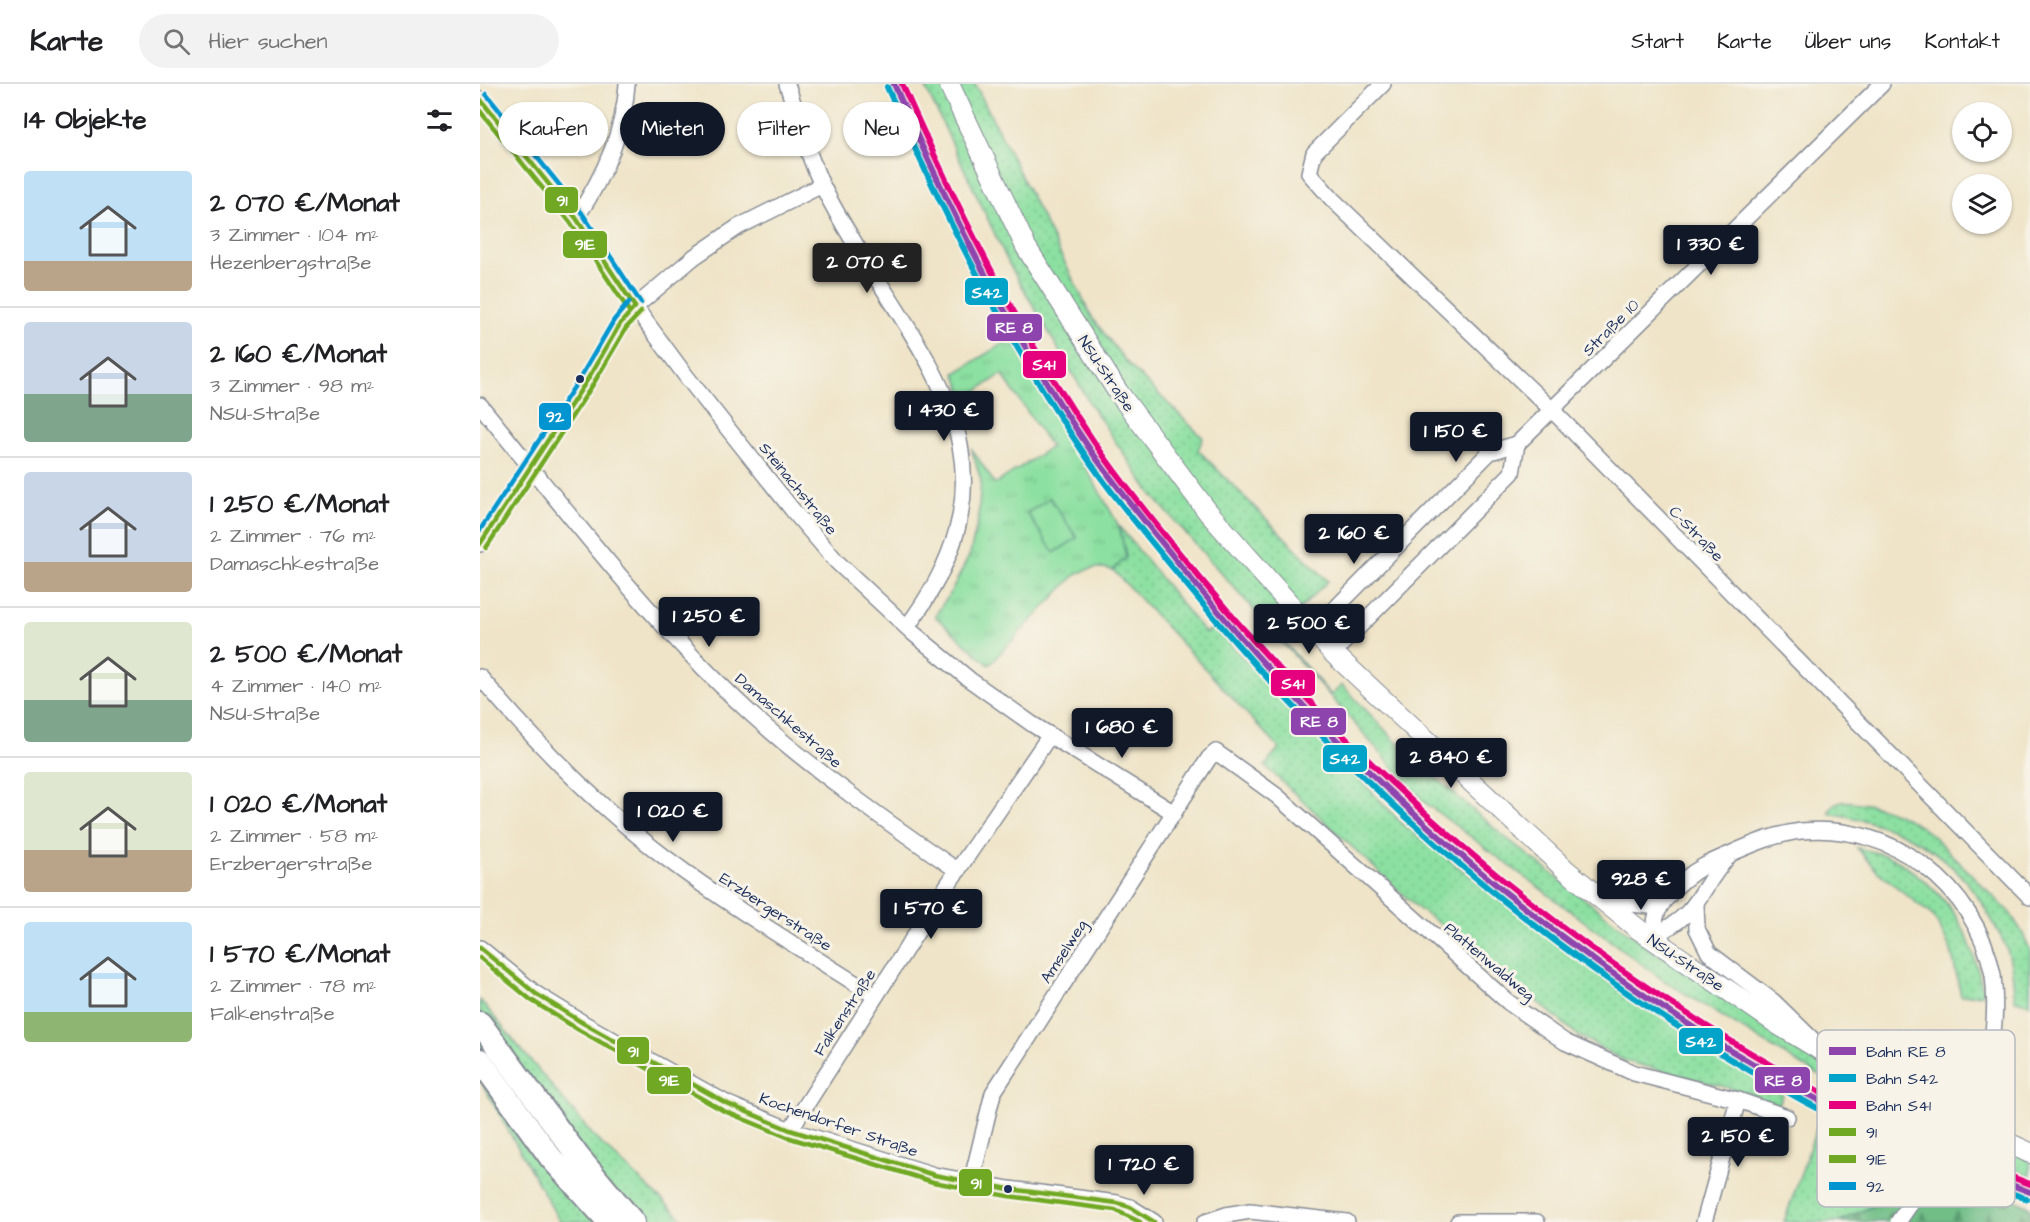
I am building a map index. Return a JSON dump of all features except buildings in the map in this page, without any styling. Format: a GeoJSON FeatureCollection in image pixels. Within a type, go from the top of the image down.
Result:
{"type":"FeatureCollection","features":[{"type":"Feature","properties":{"kind":"highway"},"geometry":{"type":"LineString","coordinates":[[480,1023],[538,1102],[633,1222]]}},
{"type":"Feature","properties":{"kind":"highway"},"geometry":{"type":"LineString","coordinates":[[480,1060],[551,1158],[607,1221]]}},
{"type":"Feature","properties":{"kind":"highway"},"geometry":{"type":"LineString","coordinates":[[538,1102],[598,1170],[652,1222]]}},
{"type":"Feature","properties":{"kind":"main road","name":"NSU-Straße"},"geometry":{"type":"LineString","coordinates":[[949,84],[1026,247],[1118,392],[1209,512],[1312,632],[1595,894],[1638,929],[1779,1025],[1817,1048]]}},
{"type":"Feature","properties":{"kind":"main road","name":"NSU-Straße"},"geometry":{"type":"LineString","coordinates":[[2015,1146],[2030,1153]]}},
{"type":"Feature","properties":{"kind":"street"},"geometry":{"type":"LineString","coordinates":[[576,218],[605,169],[617,137],[627,84]]}},
{"type":"Feature","properties":{"kind":"street"},"geometry":{"type":"LineString","coordinates":[[787,84],[822,185],[942,385],[959,435],[963,478],[955,539],[938,579],[906,627]]}},
{"type":"Feature","properties":{"kind":"street","name":"C-Straße"},"geometry":{"type":"LineString","coordinates":[[1383,84],[1314,153],[1309,173],[1333,200],[1552,410],[2030,897]]}},
{"type":"Feature","properties":{"kind":"street","name":"Straße 10"},"geometry":{"type":"LineString","coordinates":[[1517,444],[1882,84]]}},
{"type":"Feature","properties":{"kind":"street","name":"Steinachstraße"},"geometry":{"type":"LineString","coordinates":[[480,99],[576,218],[635,307],[795,513],[837,562],[906,627],[970,680],[1050,735],[1174,813]]}},
{"type":"Feature","properties":{"kind":"street"},"geometry":{"type":"LineString","coordinates":[[480,544],[586,382],[620,324],[635,307],[694,257],[738,227],[822,185]]}},
{"type":"Feature","properties":{"kind":"street","name":"Damaschkestraße"},"geometry":{"type":"LineString","coordinates":[[480,405],[643,603],[749,711],[813,766],[869,809],[958,871]]}},
{"type":"Feature","properties":{"kind":"street"},"geometry":{"type":"LineString","coordinates":[[1312,632],[1490,452],[1517,444],[1512,472],[1333,653]]}},
{"type":"Feature","properties":{"kind":"street","name":"Erzbergerstraße"},"geometry":{"type":"LineString","coordinates":[[480,677],[573,779],[666,858],[724,899],[875,996]]}},
{"type":"Feature","properties":{"kind":"street","name":"Falkenstraße"},"geometry":{"type":"LineString","coordinates":[[790,1130],[875,996],[1050,735]]}},
{"type":"Feature","properties":{"kind":"street","name":"Amselweg"},"geometry":{"type":"LineString","coordinates":[[971,1183],[993,1093],[1209,758],[1216,752]]}},
{"type":"Feature","properties":{"kind":"street","name":"Plattenwaldweg"},"geometry":{"type":"LineString","coordinates":[[1216,752],[1277,796],[1410,917],[1540,1026],[1576,1048],[1634,1073],[1738,1100],[1787,1117]]}},
{"type":"Feature","properties":{"kind":"street"},"geometry":{"type":"LineString","coordinates":[[1670,951],[1658,933],[1655,923],[1657,914],[1668,897],[1702,865],[1754,842],[1802,831],[1833,831],[1862,835],[1895,847],[1924,864],[1944,881],[1972,916],[1990,955],[1997,1006],[1995,1030]]}},
{"type":"Feature","properties":{"kind":"street"},"geometry":{"type":"LineString","coordinates":[[1638,929],[1658,933],[1676,924],[1696,904],[1712,874],[1732,853]]}},
{"type":"Feature","properties":{"kind":"street"},"geometry":{"type":"LineString","coordinates":[[1595,894],[1622,903],[1650,906],[1668,897]]}},
{"type":"Feature","properties":{"kind":"street"},"geometry":{"type":"LineString","coordinates":[[1696,904],[1697,928],[1709,953],[1774,1002],[1817,1043]]}},
{"type":"Feature","properties":{"kind":"street","name":"Kochendorfer Straße"},"geometry":{"type":"LineString","coordinates":[[480,948],[536,994],[583,1023],[728,1104],[790,1130],[934,1175],[971,1183],[1117,1203],[1139,1212],[1154,1222]]}},
{"type":"Feature","properties":{"kind":"street"},"geometry":{"type":"LineString","coordinates":[[1704,1222],[1738,1100]]}},
{"type":"Feature","properties":{"kind":"street"},"geometry":{"type":"LineString","coordinates":[[1898,1222],[1908,1207]]}},
{"type":"Feature","properties":{"kind":"street"},"geometry":{"type":"LineString","coordinates":[[1205,1222],[1226,1215],[1250,1211],[1347,1222]]}},
{"type":"Feature","properties":{"kind":"street"},"geometry":{"type":"LineString","coordinates":[[1458,1222],[1537,1222]]}},
{"type":"Feature","properties":{"kind":"green space"},"geometry":{"type":"Polygon","coordinates":[[[924,84],[975,84],[1093,319],[1127,363],[1203,438],[1198,450],[1328,581],[1276,633],[1331,695],[1342,685],[1404,750],[1501,834],[1648,948],[1733,999],[1817,1044],[1817,1074],[1663,980],[1424,802],[1152,495],[1092,407],[1009,264],[924,84]]]}},
{"type":"Feature","properties":{"kind":"green space"},"geometry":{"type":"Polygon","coordinates":[[[1012,338],[1119,526],[1126,557],[1113,570],[1093,568],[1073,577],[989,665],[935,616],[952,590],[970,554],[978,520],[981,480],[971,448],[995,484],[1051,447],[1002,374],[965,399],[955,373],[1012,338]]]}},
{"type":"Feature","properties":{"kind":"green space"},"geometry":{"type":"Polygon","coordinates":[[[1050,498],[1077,538],[1054,553],[1027,513],[1050,498]]]}},
{"type":"Feature","properties":{"kind":"green space"},"geometry":{"type":"Polygon","coordinates":[[[1119,526],[1205,633],[1214,628],[1405,826],[1614,985],[1786,1088],[1778,1105],[1748,1093],[1625,1061],[1579,1036],[1457,936],[1420,910],[1265,766],[1279,748],[1113,570],[1126,557],[1119,526]]]}},
{"type":"Feature","properties":{"kind":"green space"},"geometry":{"type":"Polygon","coordinates":[[[1841,801],[1889,810],[1921,827],[1931,834],[2010,913],[2030,950],[2030,1004],[2015,1000],[2012,968],[2006,946],[1979,898],[1962,877],[1925,846],[1903,834],[1855,818],[1828,813],[1834,804],[1841,801]]]}},
{"type":"Feature","properties":{"kind":"green space"},"geometry":{"type":"Polygon","coordinates":[[[1857,848],[1896,860],[1932,887],[1945,902],[1965,933],[1973,952],[1983,994],[1961,996],[1951,950],[1934,917],[1877,871],[1857,848]]]}},
{"type":"Feature","properties":{"kind":"green space"},"geometry":{"type":"Polygon","coordinates":[[[480,1000],[596,1139],[686,1222],[560,1222],[480,1080],[480,1000]]]}},
{"type":"Feature","properties":{"kind":"green space"},"geometry":{"type":"Polygon","coordinates":[[[1817,1127],[1817,1207],[1870,1207],[1838,1222],[1784,1222],[1817,1127]]]}},
{"type":"Feature","properties":{"kind":"green space"},"geometry":{"type":"Polygon","coordinates":[[[2015,1150],[2030,1158],[2030,1177],[2015,1170],[2015,1150]]]}},
{"type":"Feature","properties":{"kind":"green space"},"geometry":{"type":"Polygon","coordinates":[[[2015,1200],[2030,1207],[2030,1222],[1838,1222],[1870,1207],[2015,1207],[2015,1200]]]}},
{"type":"Feature","properties":{"kind":"transit line"},"geometry":{"type":"LineString","coordinates":[[894,84],[982,269],[1059,402],[1125,497],[1258,657],[1327,730],[1399,800],[1474,867],[1552,929],[1634,988],[1718,1043],[1817,1099]]}},
{"type":"Feature","properties":{"kind":"transit line","name":"92"},"geometry":{"type":"LineString","coordinates":[[486,94],[582,213],[641,303]]}},
{"type":"Feature","properties":{"kind":"transit line","name":"91"},"geometry":{"type":"LineString","coordinates":[[480,99],[576,218],[635,307]]}},
{"type":"Feature","properties":{"kind":"transit line","name":"91E"},"geometry":{"type":"LineString","coordinates":[[480,111],[570,222],[629,311]]}},
{"type":"Feature","properties":{"kind":"transit line","name":"92"},"geometry":{"type":"LineString","coordinates":[[480,530],[580,378],[614,320],[629,302]]}},
{"type":"Feature","properties":{"kind":"transit line","name":"91"},"geometry":{"type":"LineString","coordinates":[[480,544],[586,382],[620,324],[635,307]]}},
{"type":"Feature","properties":{"kind":"transit line","name":"91E"},"geometry":{"type":"LineString","coordinates":[[486,548],[592,386],[626,328],[641,312]]}},
{"type":"Feature","properties":{"kind":"transit line","name":"91"},"geometry":{"type":"LineString","coordinates":[[480,948],[536,994],[583,1023],[728,1104],[790,1130],[934,1175],[1009,1189],[1117,1203],[1130,1207],[1154,1222]]}},
{"type":"Feature","properties":{"kind":"transit line","name":"91E"},"geometry":{"type":"LineString","coordinates":[[480,958],[531,1000],[579,1030],[724,1111],[787,1137],[933,1182],[1008,1196],[1115,1210],[1140,1222]]}},
{"type":"Feature","properties":{"kind":"transit line"},"geometry":{"type":"LineString","coordinates":[[2015,1186],[2030,1192]]}},
{"type":"Feature","properties":{"kind":"rail line","name":"S41"},"geometry":{"type":"LineString","coordinates":[[902,84],[944,176],[990,268],[1066,400],[1132,494],[1264,653],[1404,795],[1479,860],[1557,922],[1637,981],[1721,1035],[1817,1091]]}},
{"type":"Feature","properties":{"kind":"rail line","name":"S42"},"geometry":{"type":"LineString","coordinates":[[887,87],[976,272],[1053,406],[1119,502],[1253,662],[1322,736],[1394,806],[1469,872],[1548,935],[1630,994],[1714,1049],[1817,1108]]}},
{"type":"Feature","properties":{"kind":"rail line","name":"S41"},"geometry":{"type":"LineString","coordinates":[[2015,1178],[2030,1184]]}},
{"type":"Feature","properties":{"kind":"rail line","name":"S42"},"geometry":{"type":"LineString","coordinates":[[2015,1194],[2027,1199]]}}]}
